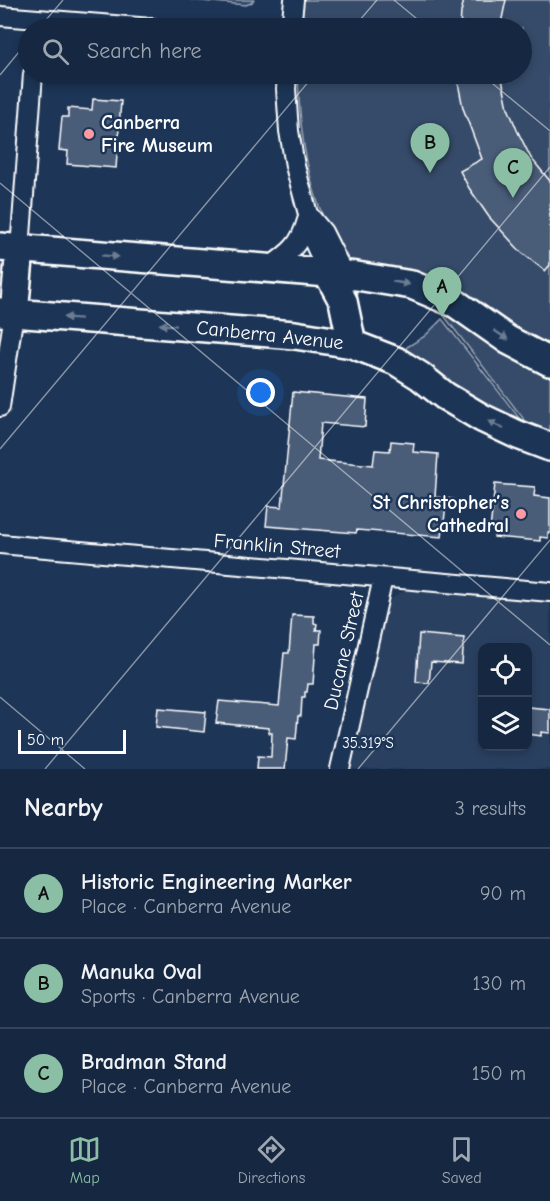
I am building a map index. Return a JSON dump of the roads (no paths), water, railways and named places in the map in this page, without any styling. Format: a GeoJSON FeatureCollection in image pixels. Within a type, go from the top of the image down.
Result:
{"type":"FeatureCollection","features":[{"type":"Feature","properties":{"kind":"highway"},"geometry":{"type":"LineString","coordinates":[[7,313],[10,248],[336,274],[412,285],[455,303],[508,340],[550,362]]}},
{"type":"Feature","properties":{"kind":"highway"},"geometry":{"type":"LineString","coordinates":[[336,274],[353,296],[358,314],[352,344]]}},
{"type":"Feature","properties":{"kind":"highway","name":"Canberra Avenue"},"geometry":{"type":"LineString","coordinates":[[7,313],[295,335],[352,344],[396,360],[445,396],[482,417],[518,435],[550,447]]}},
{"type":"Feature","properties":{"kind":"street"},"geometry":{"type":"LineString","coordinates":[[292,18],[294,0]]}},
{"type":"Feature","properties":{"kind":"street"},"geometry":{"type":"LineString","coordinates":[[0,16],[18,20]]}},
{"type":"Feature","properties":{"kind":"street"},"geometry":{"type":"LineString","coordinates":[[10,248],[32,84]]}},
{"type":"Feature","properties":{"kind":"street"},"geometry":{"type":"LineString","coordinates":[[286,84],[289,131],[308,214],[323,232],[336,274]]}},
{"type":"Feature","properties":{"kind":"street"},"geometry":{"type":"LineString","coordinates":[[268,268],[295,246],[304,231],[308,214]]}},
{"type":"Feature","properties":{"kind":"street"},"geometry":{"type":"LineString","coordinates":[[0,407],[7,313]]}},
{"type":"Feature","properties":{"kind":"street","name":"Franklin Street"},"geometry":{"type":"LineString","coordinates":[[0,544],[550,592]]}},
{"type":"Feature","properties":{"kind":"street","name":"Ducane Street"},"geometry":{"type":"LineString","coordinates":[[340,769],[383,578]]}},
{"type":"Feature","properties":{"kind":"place","name":"Canberra Fire Museum"},"geometry":{"type":"Point","coordinates":[89,134]}},
{"type":"Feature","properties":{"kind":"place","name":"Manuka Oval"},"geometry":{"type":"Point","coordinates":[430,173]}},
{"type":"Feature","properties":{"kind":"place","name":"Bradman Stand"},"geometry":{"type":"Point","coordinates":[513,198]}},
{"type":"Feature","properties":{"kind":"place","name":"Historic Engineering Marker"},"geometry":{"type":"Point","coordinates":[442,317]}},
{"type":"Feature","properties":{"kind":"place","name":"St Christopher’s Cathedral"},"geometry":{"type":"Point","coordinates":[521,514]}}]}
